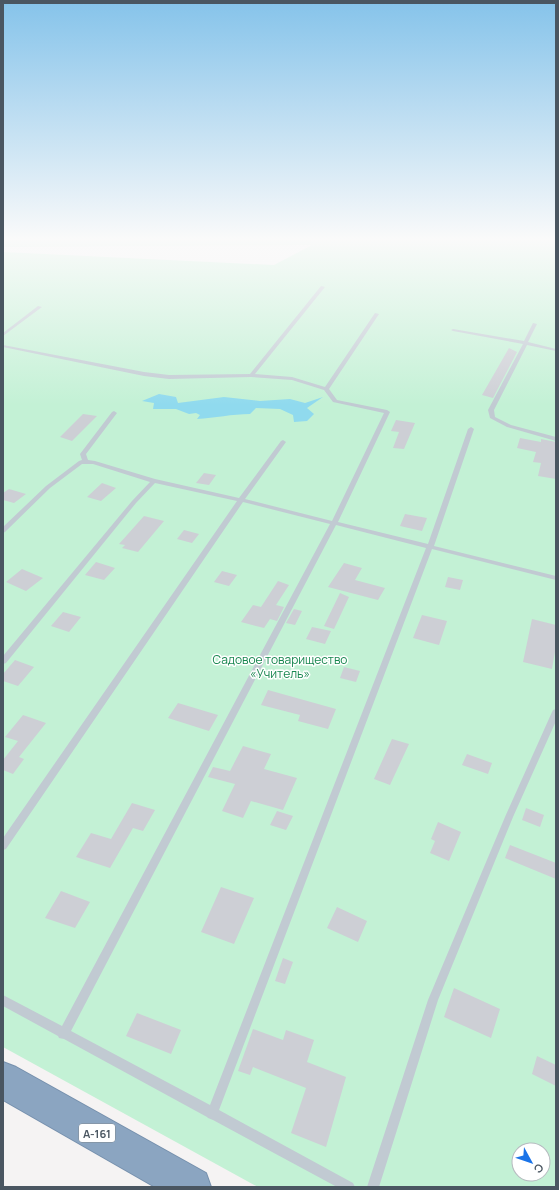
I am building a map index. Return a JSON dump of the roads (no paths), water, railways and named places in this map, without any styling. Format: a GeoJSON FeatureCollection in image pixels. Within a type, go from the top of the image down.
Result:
{"type":"FeatureCollection","features":[{"type":"Feature","properties":{"kind":"highway","name":"А-161"},"geometry":{"type":"LineString","coordinates":[[3,1080],[192,1187]]}},
{"type":"Feature","properties":{"kind":"lane"},"geometry":{"type":"LineString","coordinates":[[251,375],[318,294]]}},
{"type":"Feature","properties":{"kind":"lane"},"geometry":{"type":"LineString","coordinates":[[3,335],[40,307]]}},
{"type":"Feature","properties":{"kind":"lane"},"geometry":{"type":"LineString","coordinates":[[326,389],[377,314]]}},
{"type":"Feature","properties":{"kind":"lane"},"geometry":{"type":"LineString","coordinates":[[535,324],[491,410],[493,418],[509,426],[556,438]]}},
{"type":"Feature","properties":{"kind":"lane"},"geometry":{"type":"LineString","coordinates":[[453,330],[556,350]]}},
{"type":"Feature","properties":{"kind":"lane"},"geometry":{"type":"LineString","coordinates":[[3,346],[144,374],[162,376],[251,375],[292,379],[326,389],[335,401],[387,412],[334,523],[63,1034]]}},
{"type":"Feature","properties":{"kind":"lane"},"geometry":{"type":"LineString","coordinates":[[86,462],[83,454],[114,413]]}},
{"type":"Feature","properties":{"kind":"lane"},"geometry":{"type":"LineString","coordinates":[[212,1114],[430,547],[472,429]]}},
{"type":"Feature","properties":{"kind":"lane"},"geometry":{"type":"LineString","coordinates":[[3,846],[241,500],[283,442]]}},
{"type":"Feature","properties":{"kind":"lane"},"geometry":{"type":"LineString","coordinates":[[3,531],[48,487],[81,462],[93,462],[154,481],[241,500],[556,578]]}},
{"type":"Feature","properties":{"kind":"lane"},"geometry":{"type":"LineString","coordinates":[[3,661],[134,502],[154,481]]}},
{"type":"Feature","properties":{"kind":"lane"},"geometry":{"type":"LineString","coordinates":[[373,1187],[433,1000],[556,712]]}},
{"type":"Feature","properties":{"kind":"lane"},"geometry":{"type":"LineString","coordinates":[[3,1000],[63,1034],[349,1187]]}},
{"type":"Feature","properties":{"kind":"water"},"geometry":{"type":"Polygon","coordinates":[[[159,394],[176,397],[178,403],[224,397],[260,401],[290,399],[305,403],[323,397],[307,408],[314,414],[307,421],[294,422],[293,415],[280,409],[256,408],[250,414],[197,419],[200,415],[196,413],[189,414],[176,409],[153,409],[154,403],[142,401],[159,394]]]}},
{"type":"Feature","properties":{"kind":"park label","name":"Садовое товарищество «Учитель»"},"geometry":{"type":"Point","coordinates":[280,666]}}]}
